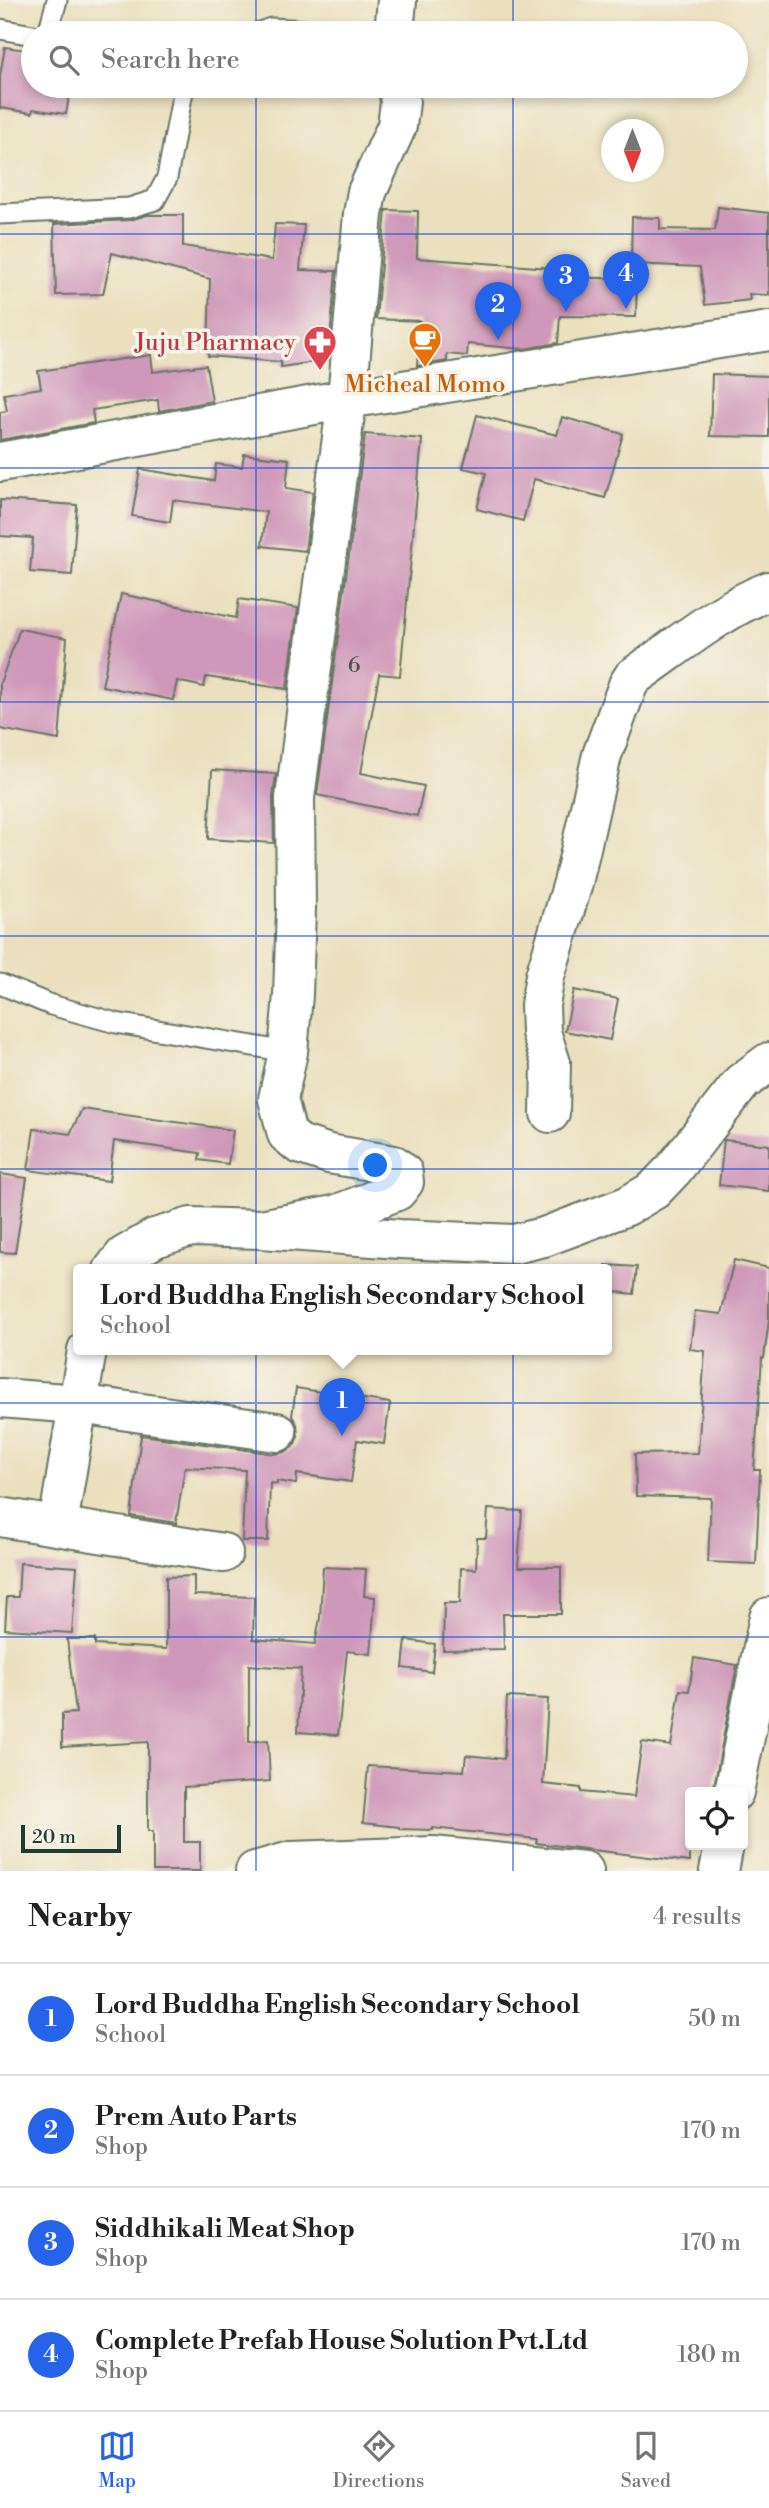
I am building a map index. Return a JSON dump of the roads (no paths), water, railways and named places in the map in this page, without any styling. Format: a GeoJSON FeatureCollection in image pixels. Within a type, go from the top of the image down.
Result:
{"type":"FeatureCollection","features":[{"type":"Feature","properties":{"kind":"street"},"geometry":{"type":"LineString","coordinates":[[395,21],[397,0]]}},
{"type":"Feature","properties":{"kind":"street"},"geometry":{"type":"LineString","coordinates":[[261,1229],[335,1215],[397,1191],[404,1182],[403,1173],[394,1165],[330,1154],[299,1144],[287,1133],[278,1099],[288,1052],[296,921],[295,798],[347,399],[363,214],[367,192],[397,126],[400,98]]}},
{"type":"Feature","properties":{"kind":"street"},"geometry":{"type":"LineString","coordinates":[[0,462],[347,399],[769,331]]}},
{"type":"Feature","properties":{"kind":"street"},"geometry":{"type":"LineString","coordinates":[[550,1113],[551,1063],[541,1032],[540,1005],[545,976],[573,883],[602,755],[628,685],[634,677],[708,625],[769,591]]}},
{"type":"Feature","properties":{"kind":"street"},"geometry":{"type":"LineString","coordinates":[[118,1264],[124,1256],[155,1238],[191,1227],[514,1244],[544,1237],[626,1206],[654,1190],[742,1082],[769,1062]]}},
{"type":"Feature","properties":{"kind":"street"},"geometry":{"type":"LineString","coordinates":[[58,1525],[86,1355]]}},
{"type":"Feature","properties":{"kind":"street"},"geometry":{"type":"LineString","coordinates":[[0,1398],[78,1404],[276,1432]]}},
{"type":"Feature","properties":{"kind":"street"},"geometry":{"type":"LineString","coordinates":[[0,1517],[223,1553]]}},
{"type":"Feature","properties":{"kind":"street"},"geometry":{"type":"LineString","coordinates":[[735,1787],[769,1617]]}},
{"type":"Feature","properties":{"kind":"street"},"geometry":{"type":"LineString","coordinates":[[719,1871],[723,1850]]}},
{"type":"Feature","properties":{"kind":"street"},"geometry":{"type":"LineString","coordinates":[[255,1871],[291,1861],[433,1857],[584,1871]]}},
{"type":"Feature","properties":{"kind":"lane"},"geometry":{"type":"LineString","coordinates":[[51,21],[57,0]]}},
{"type":"Feature","properties":{"kind":"lane"},"geometry":{"type":"LineString","coordinates":[[0,29],[21,33]]}},
{"type":"Feature","properties":{"kind":"lane"},"geometry":{"type":"LineString","coordinates":[[0,214],[129,208],[155,200],[167,178],[182,98]]}},
{"type":"Feature","properties":{"kind":"lane"},"geometry":{"type":"LineString","coordinates":[[0,984],[51,1005],[116,1023],[288,1052]]}},
{"type":"Feature","properties":{"kind":"place","name":"Complete Prefab House Solution Pvt.Ltd"},"geometry":{"type":"Point","coordinates":[626,309]}},
{"type":"Feature","properties":{"kind":"place","name":"Siddhikali Meat Shop"},"geometry":{"type":"Point","coordinates":[566,312]}},
{"type":"Feature","properties":{"kind":"place","name":"Prem Auto Parts"},"geometry":{"type":"Point","coordinates":[498,340]}},
{"type":"Feature","properties":{"kind":"place","name":"Micheal Momo"},"geometry":{"type":"Point","coordinates":[425,369]}},
{"type":"Feature","properties":{"kind":"place","name":"Juju Pharmacy"},"geometry":{"type":"Point","coordinates":[320,372]}},
{"type":"Feature","properties":{"kind":"place","name":"Lord Buddha English Secondary School"},"geometry":{"type":"Point","coordinates":[342,1436]}}]}
